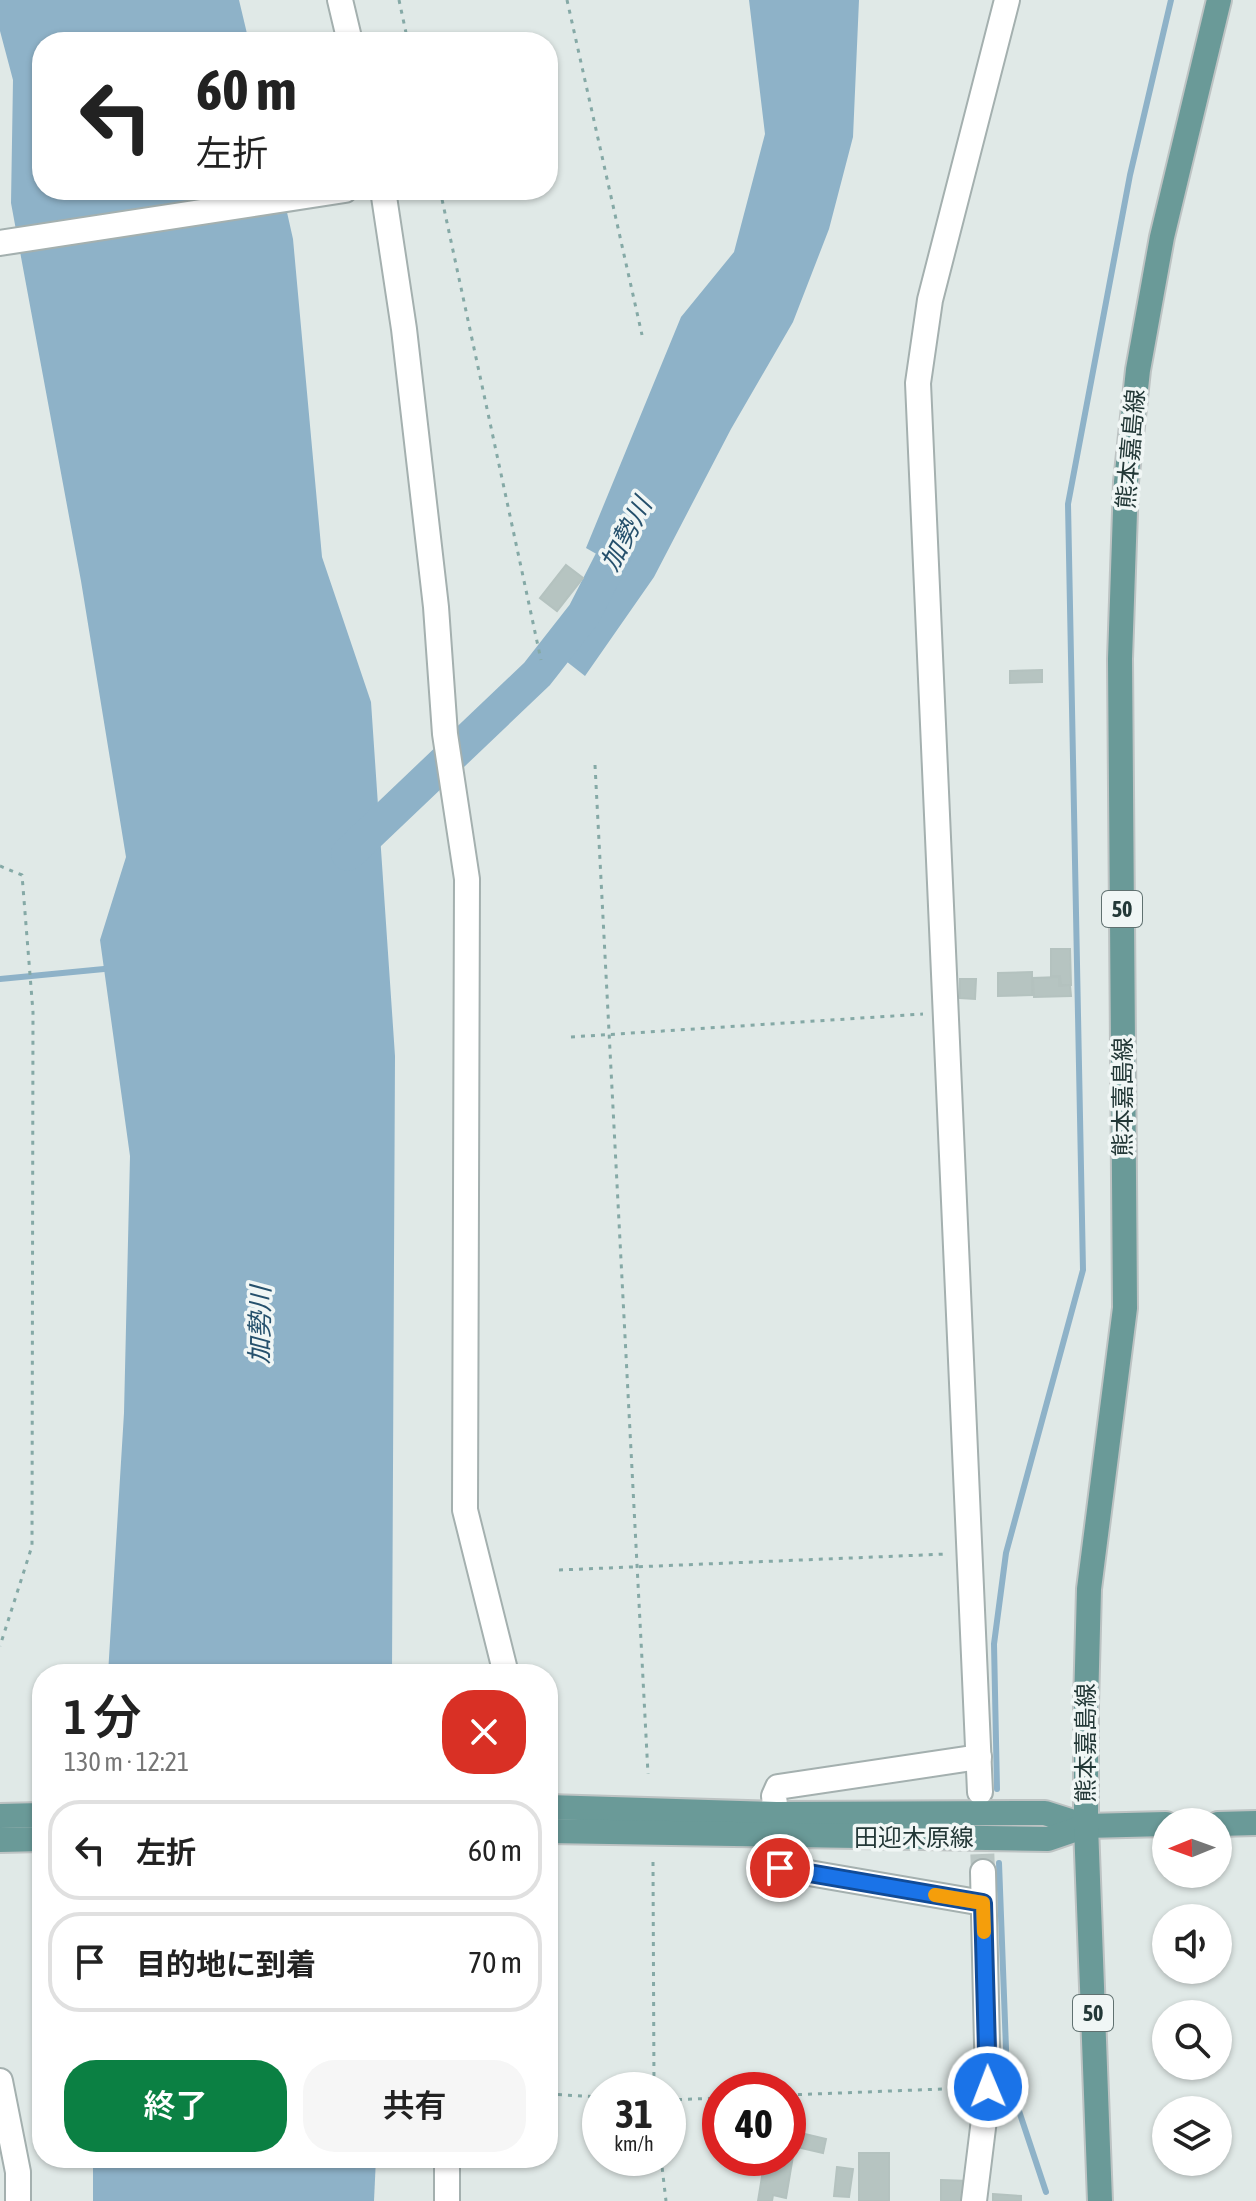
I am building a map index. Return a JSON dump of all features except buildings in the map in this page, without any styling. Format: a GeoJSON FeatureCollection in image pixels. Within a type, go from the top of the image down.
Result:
{"type":"FeatureCollection","features":[{"type":"Feature","properties":{"kind":"main road","name":"熊本嘉島線"},"geometry":{"type":"LineString","coordinates":[[1100,2201],[1086,1826],[1089,1589],[1125,1308],[1120,659],[1126,482],[1138,370],[1162,237],[1219,0]]}},
{"type":"Feature","properties":{"kind":"main road","name":"田迎木原線"},"geometry":{"type":"LineString","coordinates":[[558,1807],[776,1814],[1045,1813],[1086,1826]]}},
{"type":"Feature","properties":{"kind":"main road"},"geometry":{"type":"LineString","coordinates":[[0,1816],[32,1815]]}},
{"type":"Feature","properties":{"kind":"main road"},"geometry":{"type":"LineString","coordinates":[[1232,1824],[1256,1823]]}},
{"type":"Feature","properties":{"kind":"main road","name":"田迎木原線"},"geometry":{"type":"LineString","coordinates":[[558,1831],[766,1837],[1048,1839],[1086,1826],[1152,1824]]}},
{"type":"Feature","properties":{"kind":"main road"},"geometry":{"type":"LineString","coordinates":[[0,1840],[32,1839]]}},
{"type":"Feature","properties":{"kind":"street"},"geometry":{"type":"LineString","coordinates":[[340,0],[348,32]]}},
{"type":"Feature","properties":{"kind":"street"},"geometry":{"type":"LineString","coordinates":[[980,1792],[918,383],[930,300],[1007,0]]}},
{"type":"Feature","properties":{"kind":"street"},"geometry":{"type":"LineString","coordinates":[[0,243],[280,200]]}},
{"type":"Feature","properties":{"kind":"street"},"geometry":{"type":"LineString","coordinates":[[385,200],[404,329],[436,607],[445,734],[467,879],[465,1510],[504,1664]]}},
{"type":"Feature","properties":{"kind":"street"},"geometry":{"type":"LineString","coordinates":[[776,1814],[774,1796],[778,1787],[979,1757]]}},
{"type":"Feature","properties":{"kind":"street"},"geometry":{"type":"LineString","coordinates":[[766,1837],[780,1868],[983,1903]]}},
{"type":"Feature","properties":{"kind":"street"},"geometry":{"type":"LineString","coordinates":[[974,2201],[988,2087],[983,1872]]}},
{"type":"Feature","properties":{"kind":"street"},"geometry":{"type":"LineString","coordinates":[[0,2081],[18,2172],[18,2201]]}},
{"type":"Feature","properties":{"kind":"street"},"geometry":{"type":"LineString","coordinates":[[447,2168],[447,2201]]}},
{"type":"Feature","properties":{"kind":"path"},"geometry":{"type":"LineString","coordinates":[[399,0],[406,32]]}},
{"type":"Feature","properties":{"kind":"path"},"geometry":{"type":"LineString","coordinates":[[567,0],[642,335]]}},
{"type":"Feature","properties":{"kind":"path"},"geometry":{"type":"LineString","coordinates":[[442,200],[541,660]]}},
{"type":"Feature","properties":{"kind":"path"},"geometry":{"type":"LineString","coordinates":[[595,765],[648,1774]]}},
{"type":"Feature","properties":{"kind":"path"},"geometry":{"type":"LineString","coordinates":[[0,866],[22,875],[33,1028],[32,1546],[0,1646]]}},
{"type":"Feature","properties":{"kind":"path"},"geometry":{"type":"LineString","coordinates":[[571,1037],[946,1013]]}},
{"type":"Feature","properties":{"kind":"path"},"geometry":{"type":"LineString","coordinates":[[559,1570],[635,1570],[971,1553]]}},
{"type":"Feature","properties":{"kind":"path"},"geometry":{"type":"LineString","coordinates":[[653,1862],[654,2072]]}},
{"type":"Feature","properties":{"kind":"path"},"geometry":{"type":"LineString","coordinates":[[806,2094],[988,2087]]}},
{"type":"Feature","properties":{"kind":"path"},"geometry":{"type":"LineString","coordinates":[[558,2095],[582,2096]]}},
{"type":"Feature","properties":{"kind":"path"},"geometry":{"type":"LineString","coordinates":[[663,2176],[666,2201]]}},
{"type":"Feature","properties":{"kind":"water"},"geometry":{"type":"Polygon","coordinates":[[[0,0],[239,0],[247,32],[32,32],[32,200],[284,200],[293,239],[322,557],[371,702],[395,1056],[392,1664],[109,1664],[124,1413],[130,1156],[100,940],[126,857],[81,581],[11,203],[13,80],[0,31],[0,0]]]}},
{"type":"Feature","properties":{"kind":"water"},"geometry":{"type":"Polygon","coordinates":[[[749,0],[859,0],[853,137],[829,229],[793,322],[731,429],[654,577],[585,676],[557,654],[614,581],[614,564],[586,548],[681,317],[734,252],[765,134],[749,0]]]}},
{"type":"Feature","properties":{"kind":"water"},"geometry":{"type":"Polygon","coordinates":[[[93,2168],[376,2168],[374,2201],[93,2201],[93,2168]]]}},
{"type":"Feature","properties":{"kind":"waterway"},"geometry":{"type":"LineString","coordinates":[[997,1789],[994,1644],[1006,1553],[1083,1270],[1068,504],[1130,175],[1171,0]]}},
{"type":"Feature","properties":{"kind":"waterway","name":"加勢川"},"geometry":{"type":"LineString","coordinates":[[348,854],[537,674],[584,614],[632,520]]}},
{"type":"Feature","properties":{"kind":"waterway"},"geometry":{"type":"LineString","coordinates":[[0,979],[104,969]]}},
{"type":"Feature","properties":{"kind":"waterway"},"geometry":{"type":"LineString","coordinates":[[999,1863],[1007,2075],[1046,2192]]}},
{"type":"Feature","properties":{"kind":"tunnel"},"geometry":{"type":"LineString","coordinates":[[981,1818],[983,1872]]}},
{"type":"Feature","properties":{"kind":"slow traffic"},"geometry":{"type":"LineString","coordinates":[[935,1895],[983,1903],[984,1932]]}},
{"type":"Feature","properties":{"kind":"route"},"geometry":{"type":"LineString","coordinates":[[780,1868],[983,1903],[988,2087]]}}]}
